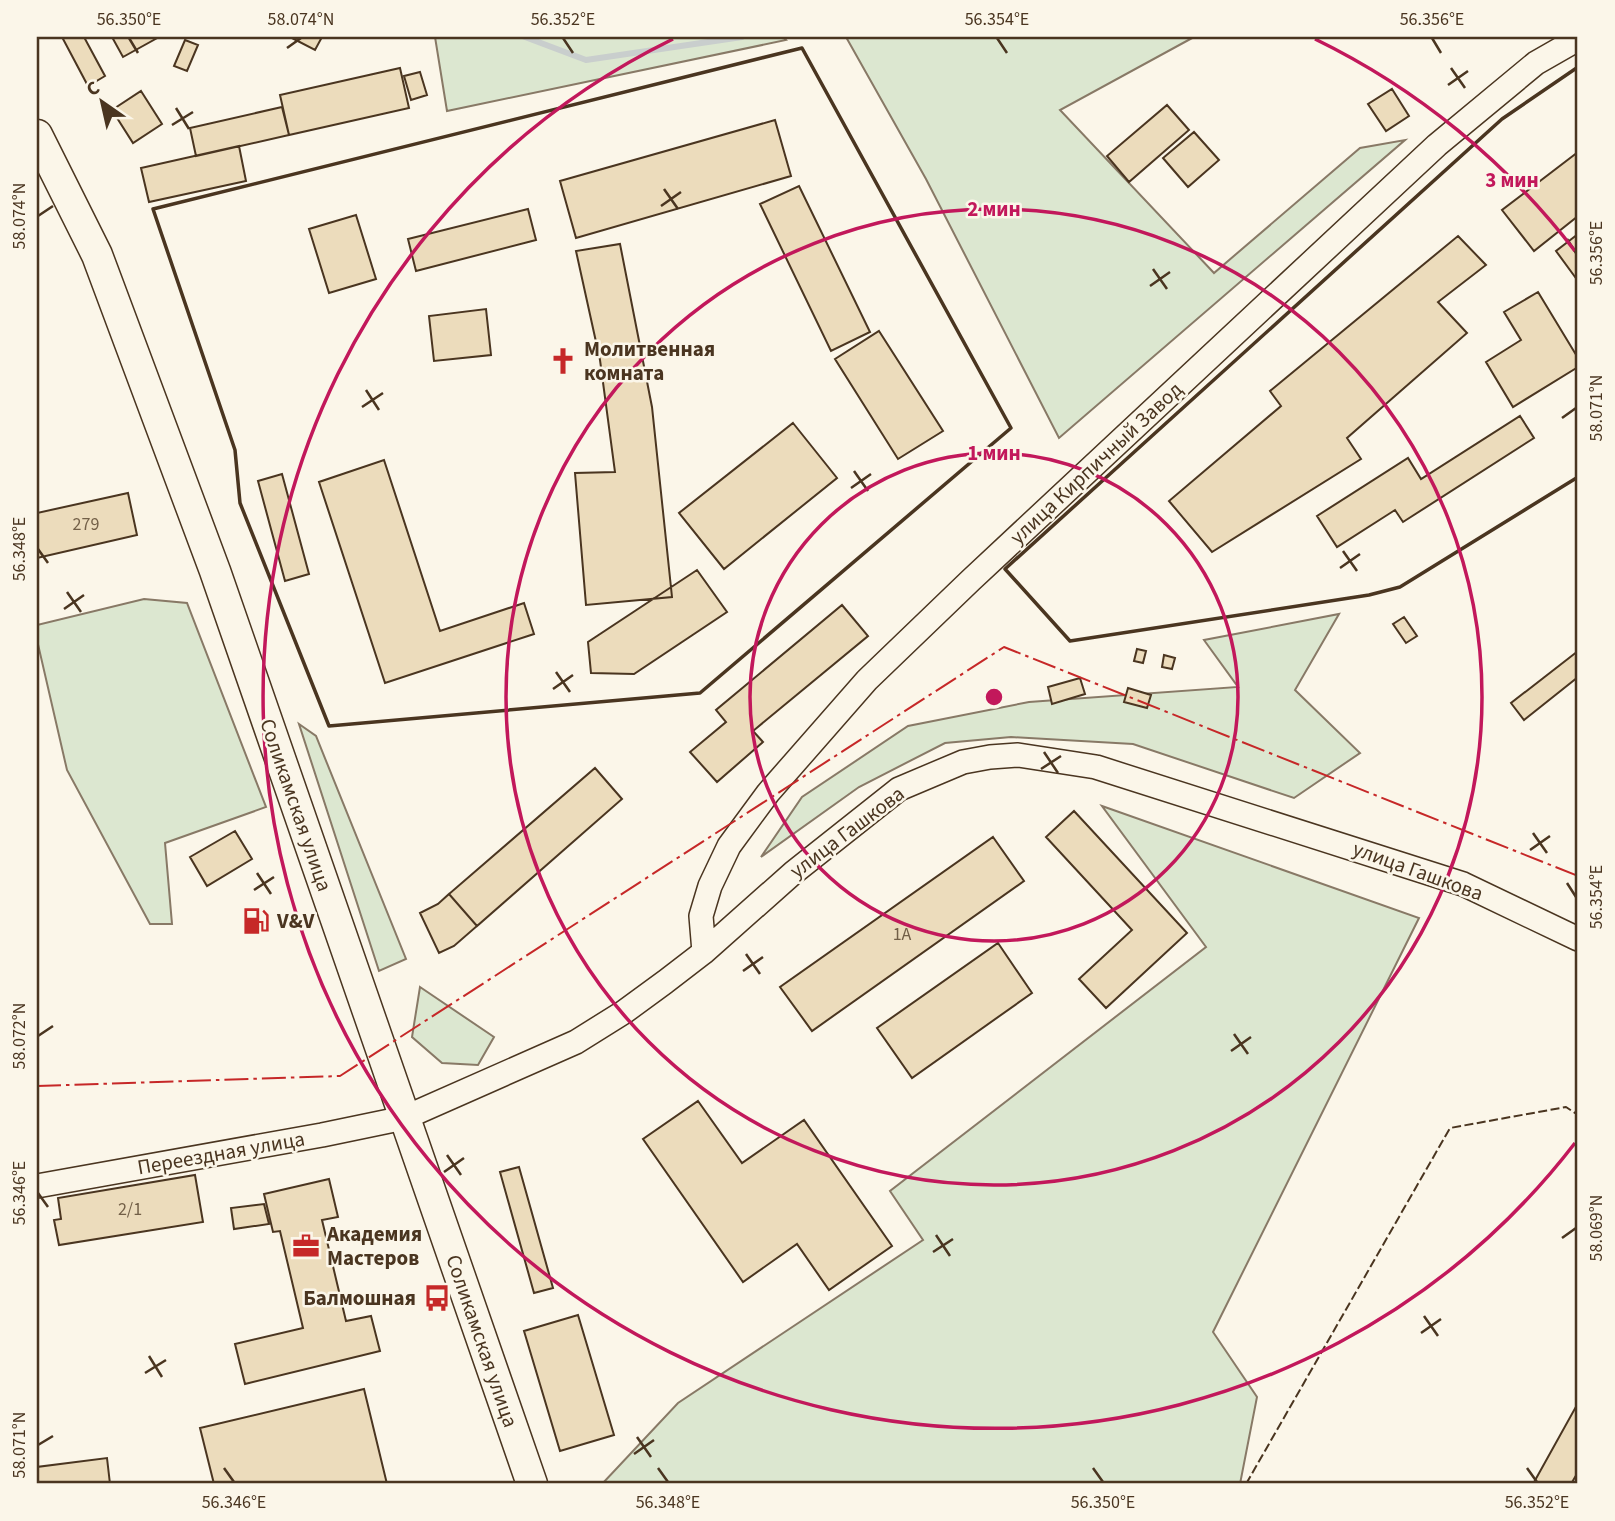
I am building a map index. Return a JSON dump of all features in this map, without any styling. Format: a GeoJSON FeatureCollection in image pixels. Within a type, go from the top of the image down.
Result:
{"type":"FeatureCollection","features":[{"type":"Feature","properties":{"kind":"main road","name":"Соликамская улица"},"geometry":{"type":"LineString","coordinates":[[37,135],[97,255],[215,571],[532,1484]]}},
{"type":"Feature","properties":{"kind":"street","name":"улица Кирпичный Завод"},"geometry":{"type":"LineString","coordinates":[[704,952],[701,916],[710,886],[729,846],[768,793],[867,680],[1437,145],[1536,63],[1578,38]]}},
{"type":"Feature","properties":{"kind":"street","name":"улица Гашкова"},"geometry":{"type":"LineString","coordinates":[[404,1118],[576,1042],[624,1012],[704,952],[793,873],[900,789],[963,762],[990,757],[1018,755],[1096,766],[1463,884],[1578,939]]}},
{"type":"Feature","properties":{"kind":"street","name":"Переездная улица"},"geometry":{"type":"LineString","coordinates":[[37,1186],[404,1118]]}},
{"type":"Feature","properties":{"kind":"green space"},"geometry":{"type":"Polygon","coordinates":[[[435,37],[783,37],[786,40],[447,111],[435,37]]]}},
{"type":"Feature","properties":{"kind":"green space"},"geometry":{"type":"Polygon","coordinates":[[[846,37],[1194,37],[1060,110],[1214,273],[1360,148],[1405,140],[1059,438],[926,179],[846,37]]]}},
{"type":"Feature","properties":{"kind":"green space"},"geometry":{"type":"Polygon","coordinates":[[[144,599],[187,603],[266,807],[165,843],[172,924],[150,924],[67,770],[37,640],[37,625],[144,599]]]}},
{"type":"Feature","properties":{"kind":"green space"},"geometry":{"type":"Polygon","coordinates":[[[1339,614],[1295,690],[1360,753],[1294,798],[1133,744],[1011,737],[945,743],[859,787],[761,857],[802,797],[908,726],[1029,702],[1238,687],[1204,640],[1339,614]]]}},
{"type":"Feature","properties":{"kind":"green space"},"geometry":{"type":"Polygon","coordinates":[[[299,724],[316,736],[406,959],[379,971],[299,724]]]}},
{"type":"Feature","properties":{"kind":"green space"},"geometry":{"type":"Polygon","coordinates":[[[1102,806],[1419,918],[1213,1332],[1257,1397],[1240,1484],[602,1484],[678,1403],[923,1240],[890,1191],[1206,947],[1102,806]]]}},
{"type":"Feature","properties":{"kind":"green space"},"geometry":{"type":"Polygon","coordinates":[[[420,987],[494,1037],[478,1065],[442,1063],[412,1037],[420,987]]]}},
{"type":"Feature","properties":{"kind":"building"},"geometry":{"type":"Polygon","coordinates":[[[62,37],[84,37],[105,76],[88,86],[62,37]]]}},
{"type":"Feature","properties":{"kind":"building"},"geometry":{"type":"Polygon","coordinates":[[[112,37],[159,37],[123,57],[112,37]]]}},
{"type":"Feature","properties":{"kind":"building"},"geometry":{"type":"Polygon","coordinates":[[[290,37],[322,37],[315,50],[290,37]]]}},
{"type":"Feature","properties":{"kind":"building"},"geometry":{"type":"Polygon","coordinates":[[[185,40],[198,45],[187,71],[174,66],[185,40]]]}},
{"type":"Feature","properties":{"kind":"building"},"geometry":{"type":"Polygon","coordinates":[[[400,68],[409,108],[289,135],[280,95],[400,68]]]}},
{"type":"Feature","properties":{"kind":"building"},"geometry":{"type":"Polygon","coordinates":[[[420,72],[427,95],[411,100],[404,76],[420,72]]]}},
{"type":"Feature","properties":{"kind":"building"},"geometry":{"type":"Polygon","coordinates":[[[1392,89],[1409,116],[1386,131],[1368,104],[1392,89]]]}},
{"type":"Feature","properties":{"kind":"building"},"geometry":{"type":"Polygon","coordinates":[[[141,91],[162,124],[133,143],[112,110],[141,91]]]}},
{"type":"Feature","properties":{"kind":"building"},"geometry":{"type":"Polygon","coordinates":[[[1167,105],[1189,130],[1129,182],[1107,156],[1167,105]]]}},
{"type":"Feature","properties":{"kind":"building"},"geometry":{"type":"Polygon","coordinates":[[[282,107],[289,135],[196,156],[190,128],[282,107]]]}},
{"type":"Feature","properties":{"kind":"building"},"geometry":{"type":"Polygon","coordinates":[[[775,120],[791,176],[576,238],[560,181],[775,120]]]}},
{"type":"Feature","properties":{"kind":"building"},"geometry":{"type":"Polygon","coordinates":[[[1194,132],[1219,160],[1188,187],[1163,158],[1194,132]]]}},
{"type":"Feature","properties":{"kind":"building"},"geometry":{"type":"Polygon","coordinates":[[[239,146],[246,181],[149,202],[141,168],[239,146]]]}},
{"type":"Feature","properties":{"kind":"building"},"geometry":{"type":"Polygon","coordinates":[[[1578,152],[1578,216],[1534,251],[1502,210],[1578,152]]]}},
{"type":"Feature","properties":{"kind":"building"},"geometry":{"type":"Polygon","coordinates":[[[799,186],[870,332],[831,351],[760,204],[799,186]]]}},
{"type":"Feature","properties":{"kind":"building"},"geometry":{"type":"Polygon","coordinates":[[[528,209],[536,240],[416,271],[408,239],[528,209]]]}},
{"type":"Feature","properties":{"kind":"building"},"geometry":{"type":"Polygon","coordinates":[[[356,215],[376,279],[329,293],[309,229],[356,215]]]}},
{"type":"Feature","properties":{"kind":"building"},"geometry":{"type":"Polygon","coordinates":[[[1578,234],[1578,281],[1556,251],[1578,234]]]}},
{"type":"Feature","properties":{"kind":"building"},"geometry":{"type":"Polygon","coordinates":[[[1458,236],[1486,265],[1438,302],[1467,333],[1347,438],[1361,459],[1212,552],[1169,501],[1281,406],[1270,391],[1458,236]]]}},
{"type":"Feature","properties":{"kind":"building"},"geometry":{"type":"Polygon","coordinates":[[[620,244],[652,407],[672,597],[586,605],[575,473],[615,472],[600,360],[576,251],[620,244]]]}},
{"type":"Feature","properties":{"kind":"building"},"geometry":{"type":"Polygon","coordinates":[[[1538,292],[1578,358],[1578,367],[1513,407],[1486,362],[1521,340],[1504,312],[1538,292]]]}},
{"type":"Feature","properties":{"kind":"building"},"geometry":{"type":"Polygon","coordinates":[[[486,309],[491,355],[434,361],[429,316],[486,309]]]}},
{"type":"Feature","properties":{"kind":"building"},"geometry":{"type":"Polygon","coordinates":[[[879,331],[943,431],[898,459],[835,359],[879,331]]]}},
{"type":"Feature","properties":{"kind":"building"},"geometry":{"type":"Polygon","coordinates":[[[1520,416],[1534,438],[1403,522],[1395,510],[1337,547],[1317,516],[1408,458],[1421,479],[1520,416]]]}},
{"type":"Feature","properties":{"kind":"building"},"geometry":{"type":"Polygon","coordinates":[[[793,423],[837,478],[724,569],[679,513],[793,423]]]}},
{"type":"Feature","properties":{"kind":"building"},"geometry":{"type":"Polygon","coordinates":[[[384,460],[440,631],[524,603],[534,634],[385,683],[319,482],[384,460]]]}},
{"type":"Feature","properties":{"kind":"building"},"geometry":{"type":"Polygon","coordinates":[[[282,474],[309,574],[285,581],[258,481],[282,474]]]}},
{"type":"Feature","properties":{"kind":"building"},"geometry":{"type":"Polygon","coordinates":[[[128,493],[137,535],[37,558],[37,513],[128,493]]]}},
{"type":"Feature","properties":{"kind":"building"},"geometry":{"type":"Polygon","coordinates":[[[697,570],[727,612],[634,674],[591,673],[588,642],[697,570]]]}},
{"type":"Feature","properties":{"kind":"building"},"geometry":{"type":"Polygon","coordinates":[[[842,605],[868,636],[753,731],[763,742],[717,782],[690,752],[726,722],[716,710],[842,605]]]}},
{"type":"Feature","properties":{"kind":"building"},"geometry":{"type":"Polygon","coordinates":[[[1404,617],[1417,636],[1406,643],[1393,624],[1404,617]]]}},
{"type":"Feature","properties":{"kind":"building"},"geometry":{"type":"Polygon","coordinates":[[[1137,649],[1146,651],[1143,663],[1134,661],[1137,649]]]}},
{"type":"Feature","properties":{"kind":"building"},"geometry":{"type":"Polygon","coordinates":[[[1578,651],[1578,677],[1524,720],[1511,703],[1578,651]]]}},
{"type":"Feature","properties":{"kind":"building"},"geometry":{"type":"Polygon","coordinates":[[[1164,655],[1175,658],[1172,669],[1162,667],[1164,655]]]}},
{"type":"Feature","properties":{"kind":"building"},"geometry":{"type":"Polygon","coordinates":[[[1080,678],[1085,694],[1052,704],[1048,687],[1080,678]]]}},
{"type":"Feature","properties":{"kind":"building"},"geometry":{"type":"Polygon","coordinates":[[[1128,688],[1151,695],[1147,708],[1124,702],[1128,688]]]}},
{"type":"Feature","properties":{"kind":"building"},"geometry":{"type":"Polygon","coordinates":[[[595,768],[622,799],[477,926],[449,894],[595,768]]]}},
{"type":"Feature","properties":{"kind":"building"},"geometry":{"type":"Polygon","coordinates":[[[1074,811],[1187,933],[1106,1008],[1079,979],[1132,930],[1046,837],[1074,811]]]}},
{"type":"Feature","properties":{"kind":"building"},"geometry":{"type":"Polygon","coordinates":[[[235,831],[252,859],[207,886],[190,857],[235,831]]]}},
{"type":"Feature","properties":{"kind":"building"},"geometry":{"type":"Polygon","coordinates":[[[993,837],[1024,881],[812,1031],[780,987],[993,837]]]}},
{"type":"Feature","properties":{"kind":"building"},"geometry":{"type":"Polygon","coordinates":[[[449,894],[477,926],[454,946],[439,953],[420,913],[438,904],[449,894]]]}},
{"type":"Feature","properties":{"kind":"building"},"geometry":{"type":"Polygon","coordinates":[[[998,943],[1032,993],[912,1078],[877,1028],[998,943]]]}},
{"type":"Feature","properties":{"kind":"building"},"geometry":{"type":"Polygon","coordinates":[[[698,1101],[742,1163],[804,1120],[892,1246],[829,1290],[797,1244],[743,1282],[643,1139],[698,1101]]]}},
{"type":"Feature","properties":{"kind":"building"},"geometry":{"type":"Polygon","coordinates":[[[519,1167],[553,1288],[534,1293],[500,1172],[519,1167]]]}},
{"type":"Feature","properties":{"kind":"building"},"geometry":{"type":"Polygon","coordinates":[[[195,1175],[203,1222],[59,1245],[54,1220],[61,1219],[58,1198],[195,1175]]]}},
{"type":"Feature","properties":{"kind":"building"},"geometry":{"type":"Polygon","coordinates":[[[329,1179],[338,1217],[322,1220],[346,1321],[371,1316],[380,1351],[245,1384],[235,1344],[303,1328],[280,1231],[273,1232],[264,1194],[329,1179]]]}},
{"type":"Feature","properties":{"kind":"building"},"geometry":{"type":"Polygon","coordinates":[[[264,1204],[269,1224],[234,1229],[231,1208],[264,1204]]]}},
{"type":"Feature","properties":{"kind":"building"},"geometry":{"type":"Polygon","coordinates":[[[578,1315],[614,1435],[560,1451],[524,1331],[578,1315]]]}},
{"type":"Feature","properties":{"kind":"building"},"geometry":{"type":"Polygon","coordinates":[[[364,1389],[387,1484],[214,1484],[200,1428],[364,1389]]]}},
{"type":"Feature","properties":{"kind":"building"},"geometry":{"type":"Polygon","coordinates":[[[1578,1403],[1578,1472],[1571,1484],[1533,1484],[1578,1403]]]}},
{"type":"Feature","properties":{"kind":"building"},"geometry":{"type":"Polygon","coordinates":[[[107,1458],[110,1484],[37,1484],[37,1467],[107,1458]]]}},
{"type":"Feature","properties":{"kind":"waterway"},"geometry":{"type":"LineString","coordinates":[[525,37],[586,60],[742,37]]}},
{"type":"Feature","properties":{"kind":"fence"},"geometry":{"type":"LineString","coordinates":[[1246,1484],[1450,1128],[1566,1107],[1578,1115]]}},
{"type":"Feature","properties":{"kind":"wall"},"geometry":{"type":"LineString","coordinates":[[802,48],[1011,428],[700,693],[329,726],[240,503],[235,450],[153,209],[802,48]]}},
{"type":"Feature","properties":{"kind":"wall"},"geometry":{"type":"LineString","coordinates":[[1578,67],[1502,119],[1005,569],[1070,641],[1369,595],[1400,587],[1578,477]]}},
{"type":"Feature","properties":{"kind":"power"},"geometry":{"type":"LineString","coordinates":[[37,1086],[340,1076],[1004,647],[1578,876]]}},
{"type":"Feature","properties":{"kind":"place","name":"Молитвенная комната"},"geometry":{"type":"Point","coordinates":[563,361]}},
{"type":"Feature","properties":{"kind":"place","name":"V&V"},"geometry":{"type":"Point","coordinates":[256,921]}},
{"type":"Feature","properties":{"kind":"place","name":"Академия Мастеров"},"geometry":{"type":"Point","coordinates":[306,1246]}},
{"type":"Feature","properties":{"kind":"place","name":"Балмошная"},"geometry":{"type":"Point","coordinates":[437,1298]}}]}
